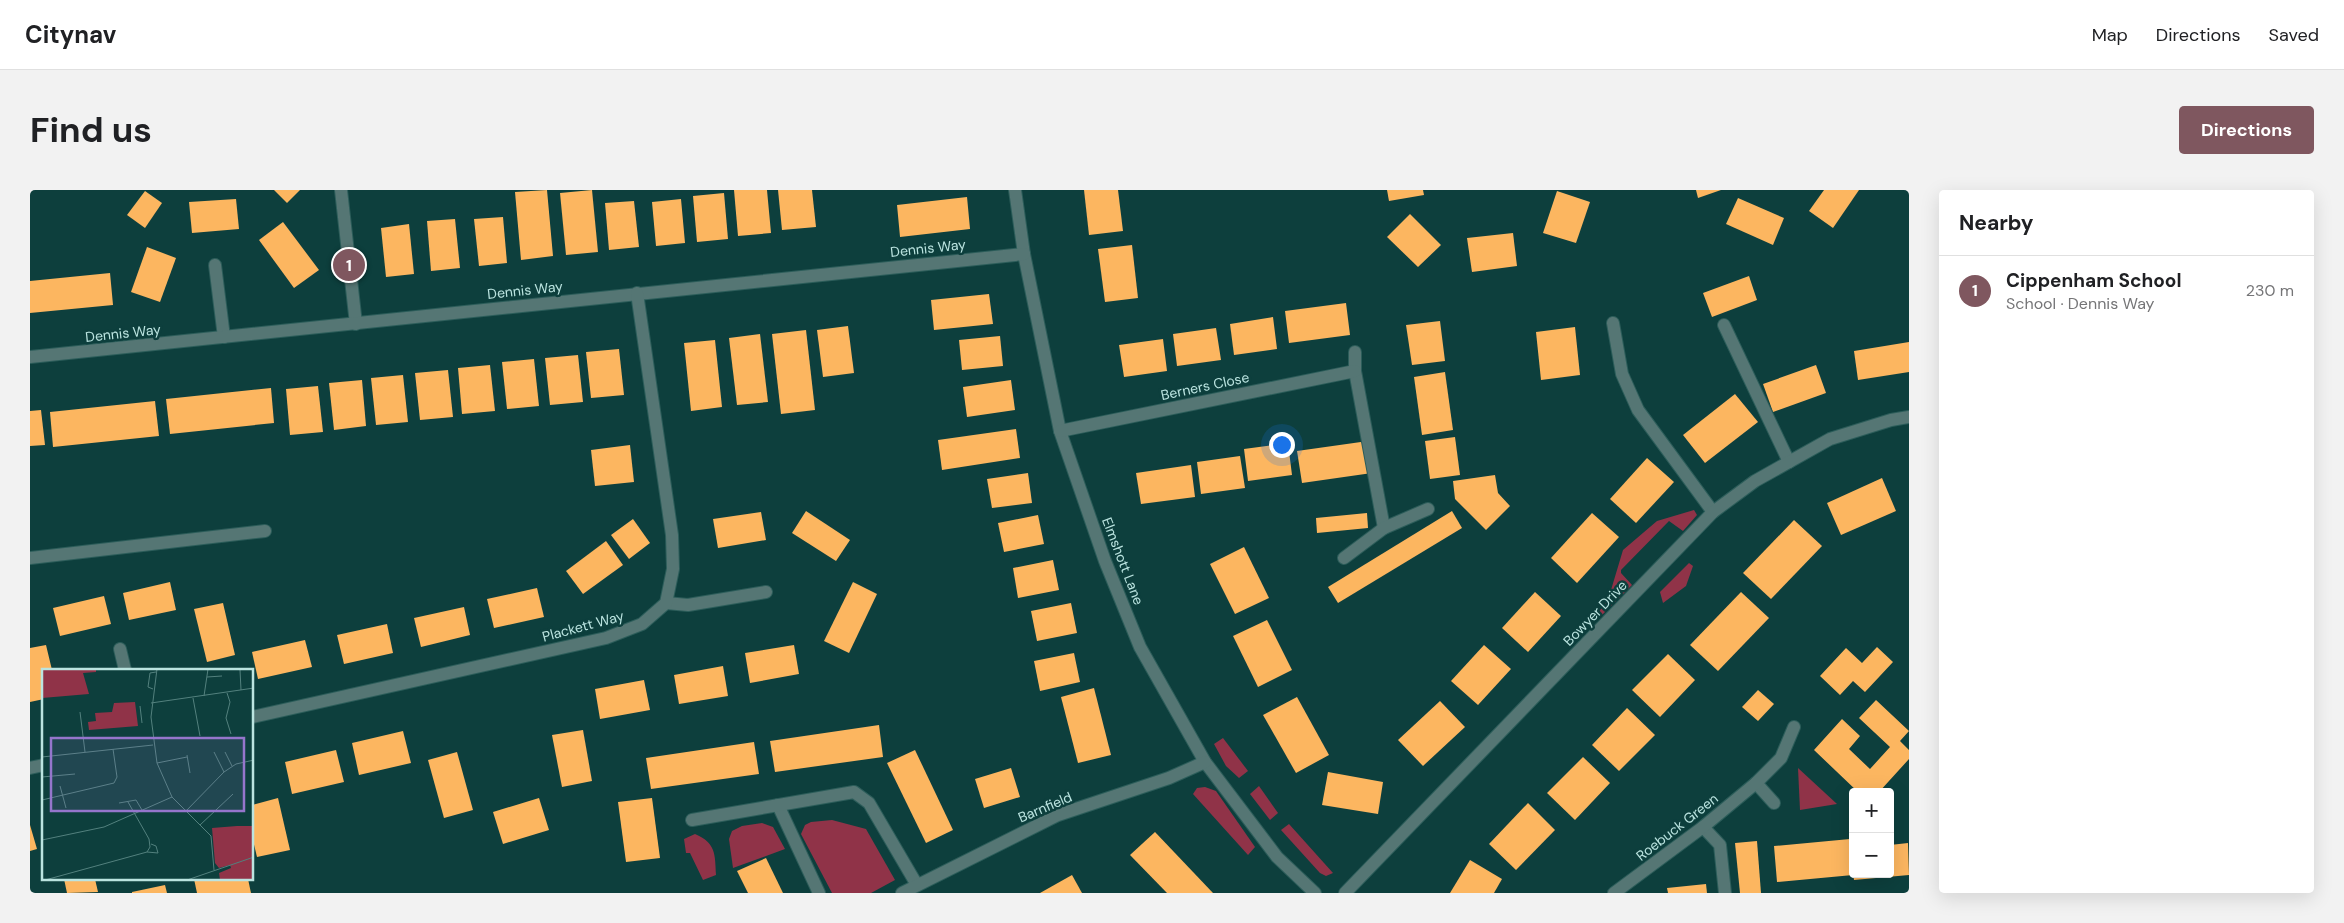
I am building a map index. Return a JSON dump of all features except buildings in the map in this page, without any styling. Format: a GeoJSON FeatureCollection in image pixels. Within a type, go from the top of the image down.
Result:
{"type":"FeatureCollection","features":[{"type":"Feature","properties":{"kind":"street"},"geometry":{"type":"LineString","coordinates":[[341,190],[356,324]]}},
{"type":"Feature","properties":{"kind":"street","name":"Elmshott Lane"},"geometry":{"type":"LineString","coordinates":[[1015,190],[1024,254],[1060,431],[1105,562],[1140,647],[1204,762],[1277,857],[1314,893]]}},
{"type":"Feature","properties":{"kind":"street","name":"Dennis Way"},"geometry":{"type":"LineString","coordinates":[[30,357],[1024,254]]}},
{"type":"Feature","properties":{"kind":"street"},"geometry":{"type":"LineString","coordinates":[[216,265],[224,337]]}},
{"type":"Feature","properties":{"kind":"street"},"geometry":{"type":"LineString","coordinates":[[637,293],[672,535],[673,569],[666,602],[688,605],[766,592]]}},
{"type":"Feature","properties":{"kind":"street"},"geometry":{"type":"LineString","coordinates":[[1613,323],[1622,374],[1638,410],[1713,512]]}},
{"type":"Feature","properties":{"kind":"street"},"geometry":{"type":"LineString","coordinates":[[1724,325],[1789,462]]}},
{"type":"Feature","properties":{"kind":"street"},"geometry":{"type":"LineString","coordinates":[[1355,352],[1355,371],[1384,528]]}},
{"type":"Feature","properties":{"kind":"street","name":"Berners Close"},"geometry":{"type":"LineString","coordinates":[[1060,431],[1355,371]]}},
{"type":"Feature","properties":{"kind":"street","name":"Bowyer Drive"},"geometry":{"type":"LineString","coordinates":[[1345,893],[1713,512],[1755,481],[1830,439],[1891,420],[1909,417]]}},
{"type":"Feature","properties":{"kind":"street"},"geometry":{"type":"LineString","coordinates":[[1344,558],[1384,528],[1428,509]]}},
{"type":"Feature","properties":{"kind":"street"},"geometry":{"type":"LineString","coordinates":[[30,558],[265,531]]}},
{"type":"Feature","properties":{"kind":"street","name":"Plackett Way"},"geometry":{"type":"LineString","coordinates":[[254,717],[606,638],[642,624],[666,602]]}},
{"type":"Feature","properties":{"kind":"street"},"geometry":{"type":"LineString","coordinates":[[120,649],[125,669]]}},
{"type":"Feature","properties":{"kind":"street","name":"Roebuck Green"},"geometry":{"type":"LineString","coordinates":[[1614,893],[1703,827],[1756,783],[1781,758],[1794,727]]}},
{"type":"Feature","properties":{"kind":"street","name":"Barnfield"},"geometry":{"type":"LineString","coordinates":[[902,893],[1058,815],[1170,778],[1204,762]]}},
{"type":"Feature","properties":{"kind":"street"},"geometry":{"type":"LineString","coordinates":[[1756,783],[1774,802]]}},
{"type":"Feature","properties":{"kind":"street"},"geometry":{"type":"LineString","coordinates":[[692,820],[854,792],[869,802],[917,885]]}},
{"type":"Feature","properties":{"kind":"street"},"geometry":{"type":"LineString","coordinates":[[778,805],[818,893]]}},
{"type":"Feature","properties":{"kind":"street"},"geometry":{"type":"LineString","coordinates":[[1703,827],[1720,845],[1725,893]]}},
{"type":"Feature","properties":{"kind":"shaded area"},"geometry":{"type":"Polygon","coordinates":[[[1694,510],[1697,515],[1683,531],[1669,521],[1621,570],[1621,573],[1632,585],[1600,617],[1597,614],[1608,600],[1623,550],[1657,521],[1694,510]]]}},
{"type":"Feature","properties":{"kind":"shaded area"},"geometry":{"type":"Polygon","coordinates":[[[1689,563],[1693,566],[1686,586],[1663,603],[1660,592],[1689,563]]]}},
{"type":"Feature","properties":{"kind":"shaded area"},"geometry":{"type":"Polygon","coordinates":[[[1223,738],[1248,771],[1239,778],[1226,766],[1214,744],[1223,738]]]}},
{"type":"Feature","properties":{"kind":"shaded area"},"geometry":{"type":"Polygon","coordinates":[[[1798,768],[1837,804],[1800,810],[1798,768]]]}},
{"type":"Feature","properties":{"kind":"shaded area"},"geometry":{"type":"Polygon","coordinates":[[[1259,786],[1278,813],[1270,820],[1250,794],[1259,786]]]}},
{"type":"Feature","properties":{"kind":"shaded area"},"geometry":{"type":"Polygon","coordinates":[[[1205,787],[1216,791],[1255,847],[1248,855],[1193,794],[1197,788],[1205,787]]]}},
{"type":"Feature","properties":{"kind":"shaded area"},"geometry":{"type":"Polygon","coordinates":[[[832,820],[866,829],[895,880],[871,893],[832,893],[801,834],[805,825],[811,822],[832,820]]]}},
{"type":"Feature","properties":{"kind":"shaded area"},"geometry":{"type":"Polygon","coordinates":[[[762,823],[773,827],[785,849],[733,868],[729,839],[732,831],[742,826],[762,823]]]}},
{"type":"Feature","properties":{"kind":"shaded area"},"geometry":{"type":"Polygon","coordinates":[[[1289,824],[1333,873],[1326,876],[1320,873],[1281,830],[1289,824]]]}},
{"type":"Feature","properties":{"kind":"shaded area"},"geometry":{"type":"Polygon","coordinates":[[[695,834],[711,845],[714,855],[716,875],[703,880],[690,853],[686,853],[684,839],[695,834]]]}},
{"type":"Feature","properties":{"kind":"place","name":"Cippenham School"},"geometry":{"type":"Point","coordinates":[349,265]}}]}
